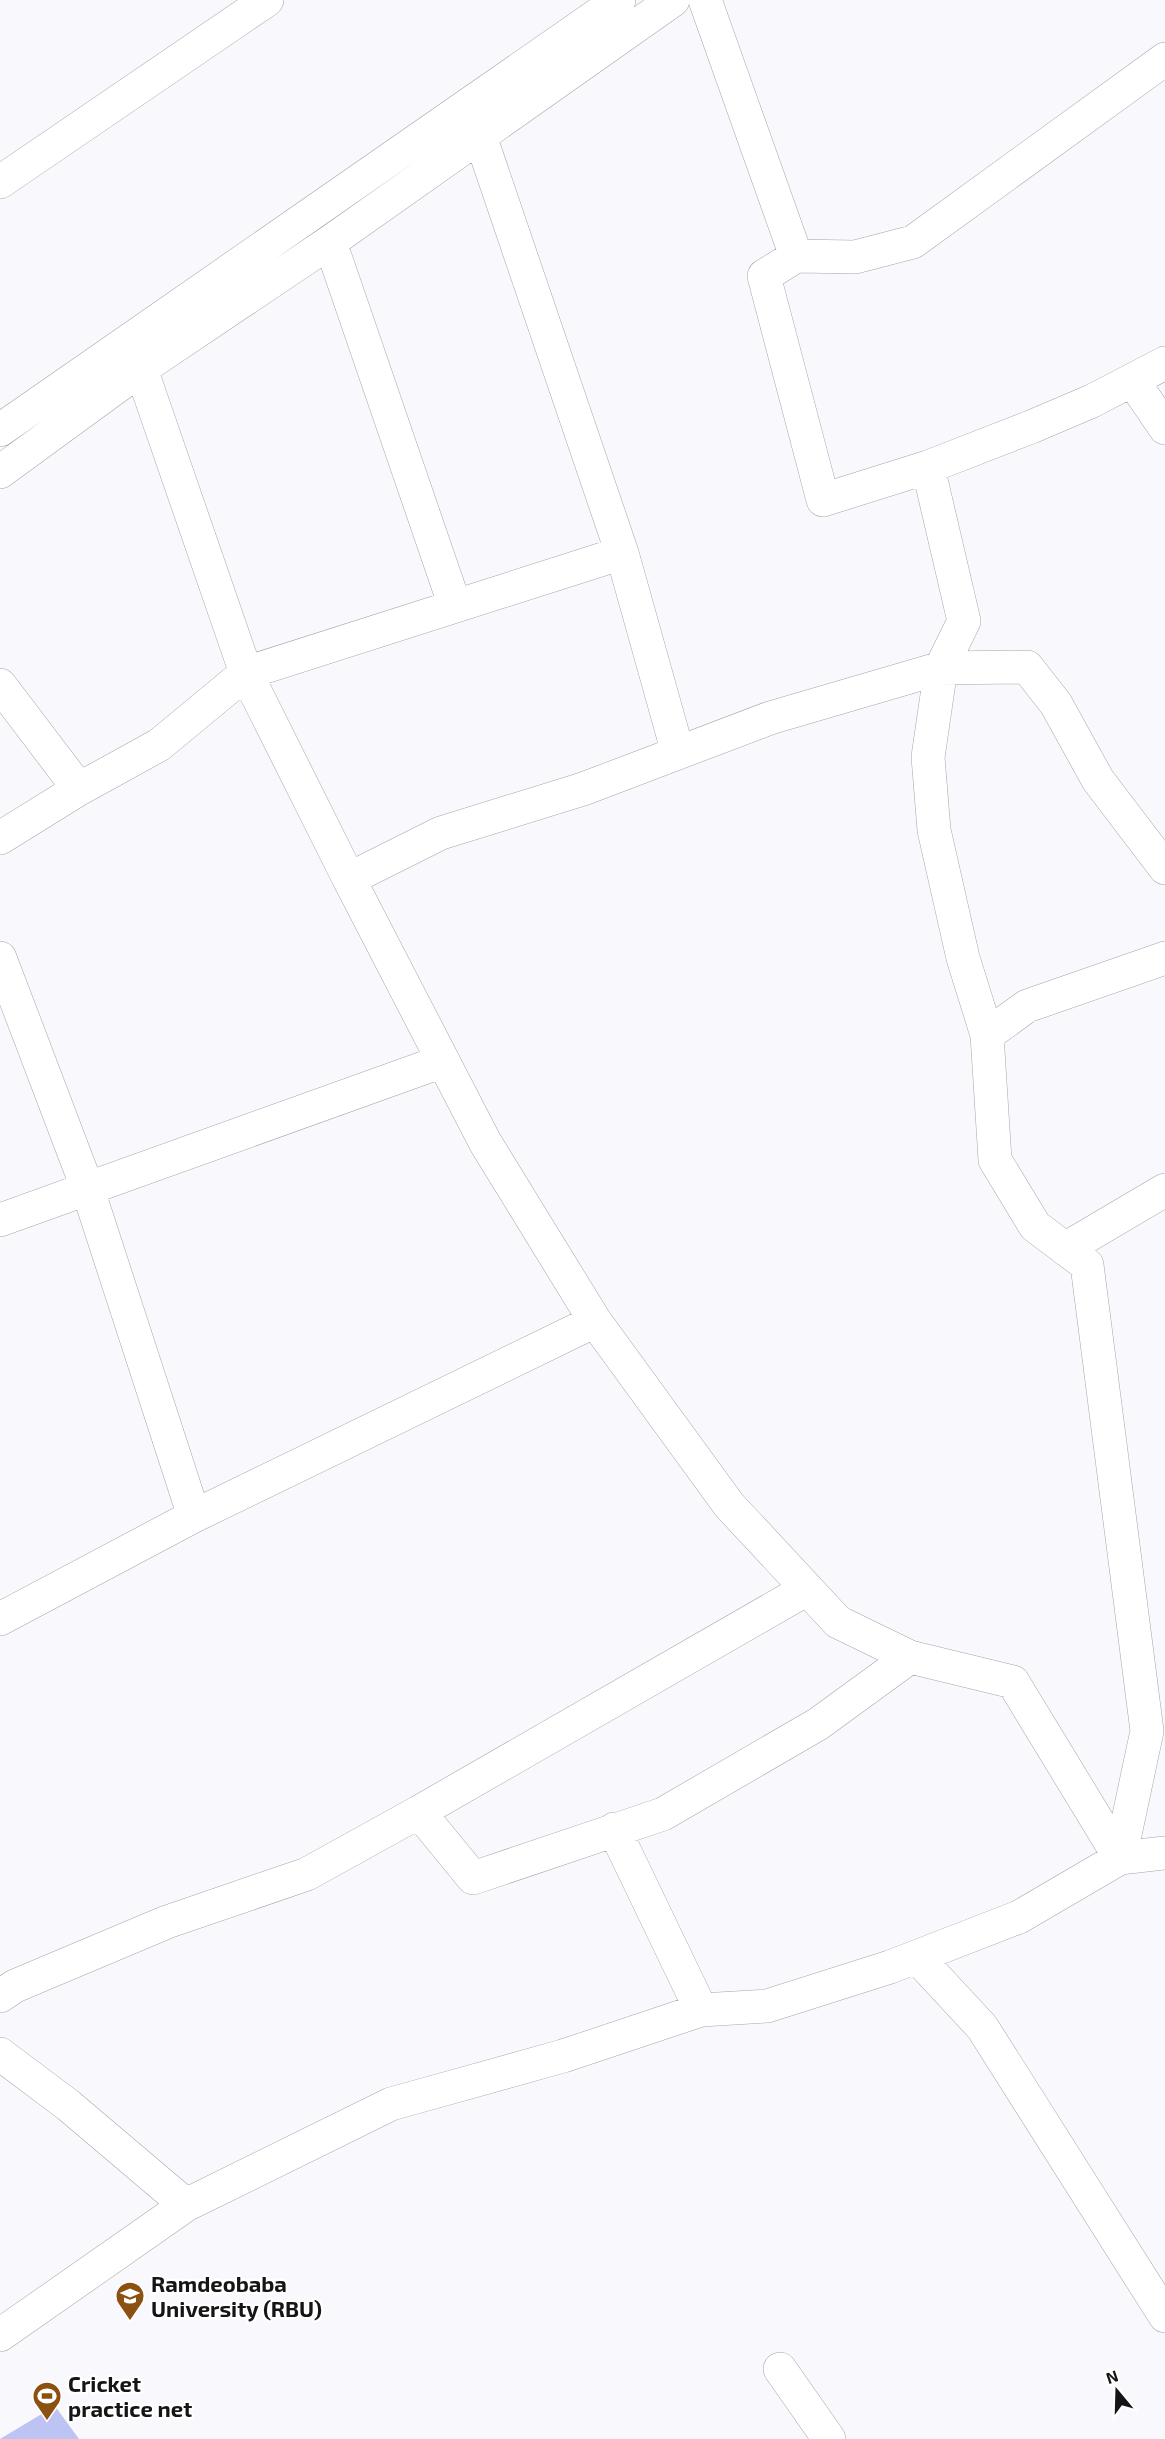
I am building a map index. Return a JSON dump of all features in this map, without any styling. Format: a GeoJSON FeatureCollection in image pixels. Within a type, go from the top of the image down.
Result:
{"type":"FeatureCollection","features":[{"type":"Feature","properties":{"kind":"street"},"geometry":{"type":"LineString","coordinates":[[0,182],[267,0]]}},
{"type":"Feature","properties":{"kind":"street"},"geometry":{"type":"LineString","coordinates":[[0,472],[134,355],[618,0]]}},
{"type":"Feature","properties":{"kind":"street"},"geometry":{"type":"LineString","coordinates":[[0,430],[330,242],[673,0]]}},
{"type":"Feature","properties":{"kind":"street"},"geometry":{"type":"LineString","coordinates":[[705,0],[796,256]]}},
{"type":"Feature","properties":{"kind":"street"},"geometry":{"type":"LineString","coordinates":[[1165,59],[913,242],[855,257],[796,256],[764,276],[823,500],[928,467],[1081,406],[1165,363]]}},
{"type":"Feature","properties":{"kind":"street"},"geometry":{"type":"LineString","coordinates":[[480,136],[622,553],[678,753]]}},
{"type":"Feature","properties":{"kind":"street"},"geometry":{"type":"LineString","coordinates":[[330,242],[455,606]]}},
{"type":"Feature","properties":{"kind":"street"},"geometry":{"type":"LineString","coordinates":[[134,355],[246,673],[485,1142],[595,1321],[729,1505],[838,1622],[910,1657],[1013,1682],[1120,1858]]}},
{"type":"Feature","properties":{"kind":"street"},"geometry":{"type":"LineString","coordinates":[[1133,381],[1165,428]]}},
{"type":"Feature","properties":{"kind":"street"},"geometry":{"type":"LineString","coordinates":[[928,467],[964,621],[941,668],[928,757],[934,830],[963,958],[987,1035],[995,1160],[1035,1226],[1087,1265],[1147,1731],[1120,1858]]}},
{"type":"Feature","properties":{"kind":"street"},"geometry":{"type":"LineString","coordinates":[[0,838],[80,789],[159,745],[246,673],[622,553]]}},
{"type":"Feature","properties":{"kind":"street"},"geometry":{"type":"LineString","coordinates":[[349,879],[441,833],[583,789],[770,718],[941,668],[1027,667],[1056,704],[1098,780],[1165,868]]}},
{"type":"Feature","properties":{"kind":"street"},"geometry":{"type":"LineString","coordinates":[[0,685],[80,789]]}},
{"type":"Feature","properties":{"kind":"street"},"geometry":{"type":"LineString","coordinates":[[0,958],[87,1187],[194,1516]]}},
{"type":"Feature","properties":{"kind":"street"},"geometry":{"type":"LineString","coordinates":[[987,1035],[1027,1006],[1165,958]]}},
{"type":"Feature","properties":{"kind":"street"},"geometry":{"type":"LineString","coordinates":[[0,1220],[443,1061]]}},
{"type":"Feature","properties":{"kind":"street"},"geometry":{"type":"LineString","coordinates":[[1065,1249],[1165,1190]]}},
{"type":"Feature","properties":{"kind":"street"},"geometry":{"type":"LineString","coordinates":[[0,1619],[194,1516],[595,1321]]}},
{"type":"Feature","properties":{"kind":"street"},"geometry":{"type":"LineString","coordinates":[[0,1996],[15,1986],[167,1922],[307,1874],[807,1589]]}},
{"type":"Feature","properties":{"kind":"street"},"geometry":{"type":"LineString","coordinates":[[419,1812],[473,1878],[663,1814],[818,1724],[910,1657]]}},
{"type":"Feature","properties":{"kind":"street"},"geometry":{"type":"LineString","coordinates":[[614,1829],[701,2010]]}},
{"type":"Feature","properties":{"kind":"street"},"geometry":{"type":"LineString","coordinates":[[0,2335],[186,2205],[391,2104],[563,2055],[701,2010],[767,2007],[917,1957],[1019,1917],[1120,1858],[1165,1853]]}},
{"type":"Feature","properties":{"kind":"street"},"geometry":{"type":"LineString","coordinates":[[917,1957],[982,2027],[1165,2316]]}},
{"type":"Feature","properties":{"kind":"street"},"geometry":{"type":"LineString","coordinates":[[0,2054],[68,2104],[186,2205]]}},
{"type":"Feature","properties":{"kind":"street"},"geometry":{"type":"LineString","coordinates":[[780,2369],[829,2439]]}},
{"type":"Feature","properties":{"kind":"shaded area","name":"Cricket practice net"},"geometry":{"type":"Polygon","coordinates":[[[55,2406],[79,2439],[0,2439],[55,2406]]]}},
{"type":"Feature","properties":{"kind":"place","name":"Ramdeobaba University (RBU)"},"geometry":{"type":"Point","coordinates":[130,2322]}},
{"type":"Feature","properties":{"kind":"place","name":"Cricket practice net"},"geometry":{"type":"Point","coordinates":[47,2422]}}]}
